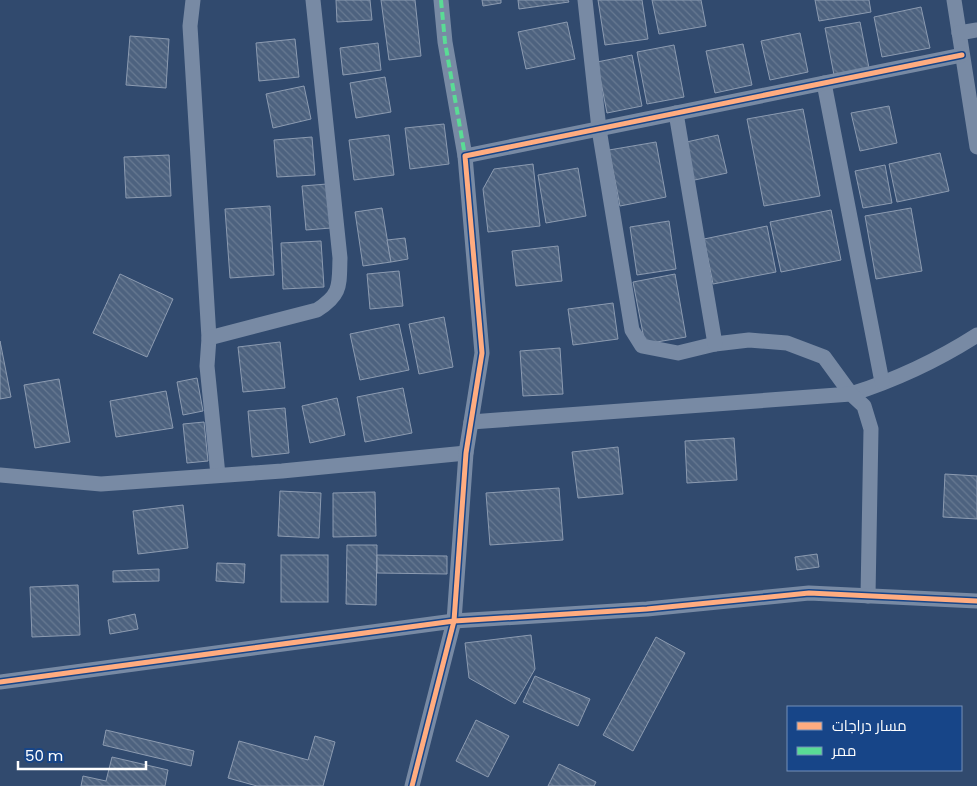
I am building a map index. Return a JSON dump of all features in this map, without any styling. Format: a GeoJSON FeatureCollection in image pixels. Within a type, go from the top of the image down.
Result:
{"type":"FeatureCollection","features":[{"type":"Feature","properties":{"kind":"street"},"geometry":{"type":"LineString","coordinates":[[193,0],[190,26],[209,338],[207,366],[218,475]]}},
{"type":"Feature","properties":{"kind":"street"},"geometry":{"type":"LineString","coordinates":[[209,338],[317,310],[332,301],[338,290],[340,258],[313,0]]}},
{"type":"Feature","properties":{"kind":"street"},"geometry":{"type":"LineString","coordinates":[[412,786],[454,621],[466,453],[482,352],[465,156],[445,42],[441,0]]}},
{"type":"Feature","properties":{"kind":"street"},"geometry":{"type":"LineString","coordinates":[[585,0],[599,129],[632,330],[642,346],[678,353],[715,344],[749,340],[787,343],[824,357],[851,394],[864,406],[871,428],[868,596]]}},
{"type":"Feature","properties":{"kind":"street"},"geometry":{"type":"LineString","coordinates":[[954,0],[977,147]]}},
{"type":"Feature","properties":{"kind":"street"},"geometry":{"type":"LineString","coordinates":[[959,33],[977,30]]}},
{"type":"Feature","properties":{"kind":"street"},"geometry":{"type":"LineString","coordinates":[[465,156],[962,55]]}},
{"type":"Feature","properties":{"kind":"street"},"geometry":{"type":"LineString","coordinates":[[824,83],[882,382]]}},
{"type":"Feature","properties":{"kind":"street"},"geometry":{"type":"LineString","coordinates":[[676,113],[715,344]]}},
{"type":"Feature","properties":{"kind":"street"},"geometry":{"type":"LineString","coordinates":[[471,422],[851,394],[950,352],[977,335]]}},
{"type":"Feature","properties":{"kind":"street"},"geometry":{"type":"LineString","coordinates":[[0,475],[100,484],[466,453]]}},
{"type":"Feature","properties":{"kind":"street"},"geometry":{"type":"LineString","coordinates":[[0,682],[454,621],[646,608],[809,593],[977,601]]}},
{"type":"Feature","properties":{"kind":"building"},"geometry":{"type":"Polygon","coordinates":[[[336,0],[370,0],[372,20],[337,22],[336,0]]]}},
{"type":"Feature","properties":{"kind":"building"},"geometry":{"type":"Polygon","coordinates":[[[381,0],[415,0],[421,56],[389,60],[381,0]]]}},
{"type":"Feature","properties":{"kind":"building"},"geometry":{"type":"Polygon","coordinates":[[[482,0],[501,0],[501,3],[483,6],[482,0]]]}},
{"type":"Feature","properties":{"kind":"building"},"geometry":{"type":"Polygon","coordinates":[[[518,0],[568,0],[569,2],[519,9],[518,0]]]}},
{"type":"Feature","properties":{"kind":"building"},"geometry":{"type":"Polygon","coordinates":[[[598,0],[642,0],[648,39],[605,45],[598,0]]]}},
{"type":"Feature","properties":{"kind":"building"},"geometry":{"type":"Polygon","coordinates":[[[652,0],[701,0],[706,26],[659,34],[652,0]]]}},
{"type":"Feature","properties":{"kind":"building"},"geometry":{"type":"Polygon","coordinates":[[[815,0],[869,0],[871,12],[819,21],[815,0]]]}},
{"type":"Feature","properties":{"kind":"building"},"geometry":{"type":"Polygon","coordinates":[[[921,7],[930,48],[882,57],[874,17],[921,7]]]}},
{"type":"Feature","properties":{"kind":"building"},"geometry":{"type":"Polygon","coordinates":[[[567,22],[575,59],[526,69],[518,32],[567,22]]]}},
{"type":"Feature","properties":{"kind":"building"},"geometry":{"type":"Polygon","coordinates":[[[860,22],[869,68],[834,75],[825,28],[860,22]]]}},
{"type":"Feature","properties":{"kind":"building"},"geometry":{"type":"Polygon","coordinates":[[[800,33],[808,72],[770,80],[761,41],[800,33]]]}},
{"type":"Feature","properties":{"kind":"building"},"geometry":{"type":"Polygon","coordinates":[[[130,36],[169,39],[166,88],[126,85],[130,36]]]}},
{"type":"Feature","properties":{"kind":"building"},"geometry":{"type":"Polygon","coordinates":[[[295,39],[299,77],[259,81],[256,43],[295,39]]]}},
{"type":"Feature","properties":{"kind":"building"},"geometry":{"type":"Polygon","coordinates":[[[378,43],[381,70],[343,75],[340,48],[378,43]]]}},
{"type":"Feature","properties":{"kind":"building"},"geometry":{"type":"Polygon","coordinates":[[[743,44],[752,85],[715,93],[706,51],[743,44]]]}},
{"type":"Feature","properties":{"kind":"building"},"geometry":{"type":"Polygon","coordinates":[[[674,45],[684,97],[647,104],[637,52],[674,45]]]}},
{"type":"Feature","properties":{"kind":"building"},"geometry":{"type":"Polygon","coordinates":[[[632,55],[642,106],[607,113],[597,62],[632,55]]]}},
{"type":"Feature","properties":{"kind":"building"},"geometry":{"type":"Polygon","coordinates":[[[385,77],[391,112],[356,118],[350,83],[385,77]]]}},
{"type":"Feature","properties":{"kind":"building"},"geometry":{"type":"Polygon","coordinates":[[[304,86],[311,119],[273,128],[266,94],[304,86]]]}},
{"type":"Feature","properties":{"kind":"building"},"geometry":{"type":"Polygon","coordinates":[[[889,106],[897,143],[860,151],[851,113],[889,106]]]}},
{"type":"Feature","properties":{"kind":"building"},"geometry":{"type":"Polygon","coordinates":[[[803,109],[820,196],[764,206],[747,119],[803,109]]]}},
{"type":"Feature","properties":{"kind":"building"},"geometry":{"type":"Polygon","coordinates":[[[444,124],[449,164],[410,169],[405,128],[444,124]]]}},
{"type":"Feature","properties":{"kind":"building"},"geometry":{"type":"Polygon","coordinates":[[[389,135],[394,175],[354,180],[349,140],[389,135]]]}},
{"type":"Feature","properties":{"kind":"building"},"geometry":{"type":"Polygon","coordinates":[[[718,135],[727,173],[690,181],[682,143],[718,135]]]}},
{"type":"Feature","properties":{"kind":"building"},"geometry":{"type":"Polygon","coordinates":[[[312,137],[315,175],[277,177],[274,140],[312,137]]]}},
{"type":"Feature","properties":{"kind":"building"},"geometry":{"type":"Polygon","coordinates":[[[656,142],[666,197],[620,206],[609,150],[656,142]]]}},
{"type":"Feature","properties":{"kind":"building"},"geometry":{"type":"Polygon","coordinates":[[[940,153],[949,191],[897,202],[889,164],[940,153]]]}},
{"type":"Feature","properties":{"kind":"building"},"geometry":{"type":"Polygon","coordinates":[[[169,155],[171,196],[126,198],[124,157],[169,155]]]}},
{"type":"Feature","properties":{"kind":"building"},"geometry":{"type":"Polygon","coordinates":[[[533,164],[540,226],[488,232],[483,189],[494,169],[533,164]]]}},
{"type":"Feature","properties":{"kind":"building"},"geometry":{"type":"Polygon","coordinates":[[[885,165],[892,203],[863,208],[855,171],[885,165]]]}},
{"type":"Feature","properties":{"kind":"building"},"geometry":{"type":"Polygon","coordinates":[[[578,168],[586,216],[546,223],[538,175],[578,168]]]}},
{"type":"Feature","properties":{"kind":"building"},"geometry":{"type":"Polygon","coordinates":[[[327,184],[331,228],[306,230],[302,186],[327,184]]]}},
{"type":"Feature","properties":{"kind":"building"},"geometry":{"type":"Polygon","coordinates":[[[270,206],[274,275],[230,278],[225,209],[270,206]]]}},
{"type":"Feature","properties":{"kind":"building"},"geometry":{"type":"Polygon","coordinates":[[[382,208],[391,262],[363,266],[355,212],[382,208]]]}},
{"type":"Feature","properties":{"kind":"building"},"geometry":{"type":"Polygon","coordinates":[[[911,208],[922,271],[876,279],[865,216],[911,208]]]}},
{"type":"Feature","properties":{"kind":"building"},"geometry":{"type":"Polygon","coordinates":[[[831,210],[841,260],[781,272],[770,222],[831,210]]]}},
{"type":"Feature","properties":{"kind":"building"},"geometry":{"type":"Polygon","coordinates":[[[669,221],[676,269],[637,275],[630,227],[669,221]]]}},
{"type":"Feature","properties":{"kind":"building"},"geometry":{"type":"Polygon","coordinates":[[[767,226],[776,272],[713,284],[704,239],[767,226]]]}},
{"type":"Feature","properties":{"kind":"building"},"geometry":{"type":"Polygon","coordinates":[[[405,238],[408,259],[391,262],[387,240],[405,238]]]}},
{"type":"Feature","properties":{"kind":"building"},"geometry":{"type":"Polygon","coordinates":[[[321,241],[324,287],[283,289],[281,243],[321,241]]]}},
{"type":"Feature","properties":{"kind":"building"},"geometry":{"type":"Polygon","coordinates":[[[558,246],[562,281],[516,286],[512,251],[558,246]]]}},
{"type":"Feature","properties":{"kind":"building"},"geometry":{"type":"Polygon","coordinates":[[[399,271],[403,306],[370,309],[367,274],[399,271]]]}},
{"type":"Feature","properties":{"kind":"building"},"geometry":{"type":"Polygon","coordinates":[[[120,274],[173,299],[147,357],[93,333],[120,274]]]}},
{"type":"Feature","properties":{"kind":"building"},"geometry":{"type":"Polygon","coordinates":[[[675,274],[686,337],[645,344],[633,282],[675,274]]]}},
{"type":"Feature","properties":{"kind":"building"},"geometry":{"type":"Polygon","coordinates":[[[613,303],[618,339],[573,345],[568,309],[613,303]]]}},
{"type":"Feature","properties":{"kind":"building"},"geometry":{"type":"Polygon","coordinates":[[[444,317],[453,367],[419,374],[409,324],[444,317]]]}},
{"type":"Feature","properties":{"kind":"building"},"geometry":{"type":"Polygon","coordinates":[[[399,324],[409,370],[360,380],[350,334],[399,324]]]}},
{"type":"Feature","properties":{"kind":"building"},"geometry":{"type":"Polygon","coordinates":[[[0,341],[11,397],[0,399],[0,341]]]}},
{"type":"Feature","properties":{"kind":"building"},"geometry":{"type":"Polygon","coordinates":[[[280,342],[285,388],[243,392],[238,347],[280,342]]]}},
{"type":"Feature","properties":{"kind":"building"},"geometry":{"type":"Polygon","coordinates":[[[560,348],[563,394],[523,396],[520,351],[560,348]]]}},
{"type":"Feature","properties":{"kind":"building"},"geometry":{"type":"Polygon","coordinates":[[[197,378],[203,411],[183,415],[177,382],[197,378]]]}},
{"type":"Feature","properties":{"kind":"building"},"geometry":{"type":"Polygon","coordinates":[[[59,379],[70,442],[35,448],[24,385],[59,379]]]}},
{"type":"Feature","properties":{"kind":"building"},"geometry":{"type":"Polygon","coordinates":[[[403,388],[412,433],[365,442],[357,397],[403,388]]]}},
{"type":"Feature","properties":{"kind":"building"},"geometry":{"type":"Polygon","coordinates":[[[166,391],[173,428],[116,437],[110,401],[166,391]]]}},
{"type":"Feature","properties":{"kind":"building"},"geometry":{"type":"Polygon","coordinates":[[[337,398],[345,435],[310,443],[302,406],[337,398]]]}},
{"type":"Feature","properties":{"kind":"building"},"geometry":{"type":"Polygon","coordinates":[[[285,408],[289,453],[252,457],[248,411],[285,408]]]}},
{"type":"Feature","properties":{"kind":"building"},"geometry":{"type":"Polygon","coordinates":[[[204,422],[208,461],[187,463],[183,424],[204,422]]]}},
{"type":"Feature","properties":{"kind":"building"},"geometry":{"type":"Polygon","coordinates":[[[734,438],[737,480],[687,483],[685,441],[734,438]]]}},
{"type":"Feature","properties":{"kind":"building"},"geometry":{"type":"Polygon","coordinates":[[[618,447],[623,494],[578,498],[572,452],[618,447]]]}},
{"type":"Feature","properties":{"kind":"building"},"geometry":{"type":"Polygon","coordinates":[[[945,474],[977,476],[977,519],[943,517],[945,474]]]}},
{"type":"Feature","properties":{"kind":"building"},"geometry":{"type":"Polygon","coordinates":[[[559,488],[563,540],[490,545],[486,493],[559,488]]]}},
{"type":"Feature","properties":{"kind":"building"},"geometry":{"type":"Polygon","coordinates":[[[280,491],[321,493],[319,538],[278,536],[280,491]]]}},
{"type":"Feature","properties":{"kind":"building"},"geometry":{"type":"Polygon","coordinates":[[[375,492],[376,536],[333,537],[333,493],[375,492]]]}},
{"type":"Feature","properties":{"kind":"building"},"geometry":{"type":"Polygon","coordinates":[[[183,505],[188,548],[138,554],[133,511],[183,505]]]}},
{"type":"Feature","properties":{"kind":"building"},"geometry":{"type":"Polygon","coordinates":[[[347,545],[377,545],[376,605],[346,604],[347,545]]]}},
{"type":"Feature","properties":{"kind":"building"},"geometry":{"type":"Polygon","coordinates":[[[817,554],[819,567],[797,570],[795,557],[817,554]]]}},
{"type":"Feature","properties":{"kind":"building"},"geometry":{"type":"Polygon","coordinates":[[[281,555],[328,555],[328,602],[281,602],[281,555]]]}},
{"type":"Feature","properties":{"kind":"building"},"geometry":{"type":"Polygon","coordinates":[[[377,555],[447,556],[447,574],[377,573],[377,555]]]}},
{"type":"Feature","properties":{"kind":"building"},"geometry":{"type":"Polygon","coordinates":[[[217,563],[245,564],[244,583],[216,581],[217,563]]]}},
{"type":"Feature","properties":{"kind":"building"},"geometry":{"type":"Polygon","coordinates":[[[159,569],[159,581],[113,582],[113,571],[159,569]]]}},
{"type":"Feature","properties":{"kind":"building"},"geometry":{"type":"Polygon","coordinates":[[[78,585],[80,635],[32,637],[30,587],[78,585]]]}},
{"type":"Feature","properties":{"kind":"building"},"geometry":{"type":"Polygon","coordinates":[[[135,614],[138,629],[110,634],[108,620],[135,614]]]}},
{"type":"Feature","properties":{"kind":"building"},"geometry":{"type":"Polygon","coordinates":[[[531,635],[535,669],[515,704],[469,678],[465,643],[531,635]]]}},
{"type":"Feature","properties":{"kind":"building"},"geometry":{"type":"Polygon","coordinates":[[[656,637],[685,653],[633,751],[603,735],[656,637]]]}},
{"type":"Feature","properties":{"kind":"building"},"geometry":{"type":"Polygon","coordinates":[[[535,676],[590,699],[578,726],[523,702],[535,676]]]}},
{"type":"Feature","properties":{"kind":"building"},"geometry":{"type":"Polygon","coordinates":[[[476,720],[509,736],[488,777],[456,761],[476,720]]]}},
{"type":"Feature","properties":{"kind":"building"},"geometry":{"type":"Polygon","coordinates":[[[106,730],[194,751],[191,766],[103,745],[106,730]]]}},
{"type":"Feature","properties":{"kind":"building"},"geometry":{"type":"Polygon","coordinates":[[[315,736],[335,742],[323,786],[257,786],[228,778],[239,741],[308,760],[315,736]]]}},
{"type":"Feature","properties":{"kind":"building"},"geometry":{"type":"Polygon","coordinates":[[[112,757],[168,770],[165,786],[81,786],[83,776],[106,781],[112,757]]]}},
{"type":"Feature","properties":{"kind":"building"},"geometry":{"type":"Polygon","coordinates":[[[559,764],[596,782],[594,786],[548,786],[559,764]]]}},
{"type":"Feature","properties":{"kind":"marked path"},"geometry":{"type":"LineString","coordinates":[[441,0],[445,42],[465,156]]}},
{"type":"Feature","properties":{"kind":"cycle path"},"geometry":{"type":"LineString","coordinates":[[412,786],[454,621],[466,453],[482,353],[465,156],[962,55]]}},
{"type":"Feature","properties":{"kind":"cycle path"},"geometry":{"type":"LineString","coordinates":[[0,682],[454,621],[647,609],[809,593],[977,601]]}}]}
